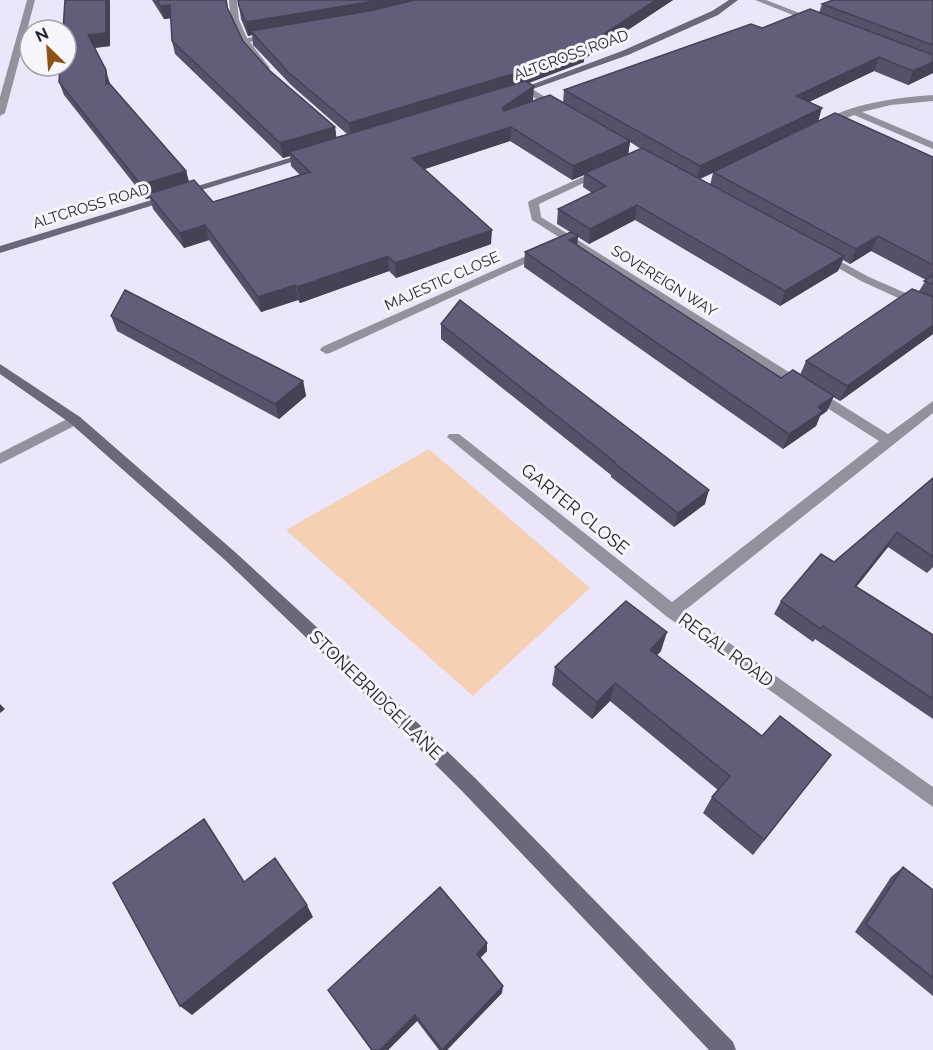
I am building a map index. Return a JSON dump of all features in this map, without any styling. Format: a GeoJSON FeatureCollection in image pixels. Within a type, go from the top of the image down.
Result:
{"type":"FeatureCollection","features":[{"type":"Feature","properties":{"kind":"street"},"geometry":{"type":"LineString","coordinates":[[1,109],[31,0]]}},
{"type":"Feature","properties":{"kind":"street"},"geometry":{"type":"LineString","coordinates":[[233,0],[236,26],[244,42],[275,77]]}},
{"type":"Feature","properties":{"kind":"street","name":"ALTCROSS ROAD"},"geometry":{"type":"LineString","coordinates":[[504,96],[625,53],[715,13],[734,0]]}},
{"type":"Feature","properties":{"kind":"street"},"geometry":{"type":"LineString","coordinates":[[759,0],[827,26]]}},
{"type":"Feature","properties":{"kind":"street"},"geometry":{"type":"LineString","coordinates":[[244,42],[275,36]]}},
{"type":"Feature","properties":{"kind":"street"},"geometry":{"type":"LineString","coordinates":[[526,89],[564,111]]}},
{"type":"Feature","properties":{"kind":"street"},"geometry":{"type":"LineString","coordinates":[[811,131],[852,111],[888,102],[933,98]]}},
{"type":"Feature","properties":{"kind":"street"},"geometry":{"type":"LineString","coordinates":[[852,111],[933,146]]}},
{"type":"Feature","properties":{"kind":"street","name":"ALTCROSS ROAD"},"geometry":{"type":"LineString","coordinates":[[0,250],[315,153]]}},
{"type":"Feature","properties":{"kind":"street","name":"SOVEREIGN WAY"},"geometry":{"type":"LineString","coordinates":[[618,165],[533,203],[536,218],[559,245],[888,440]]}},
{"type":"Feature","properties":{"kind":"street","name":"MAJESTIC CLOSE"},"geometry":{"type":"LineString","coordinates":[[326,350],[559,245]]}},
{"type":"Feature","properties":{"kind":"street"},"geometry":{"type":"LineString","coordinates":[[813,250],[866,279],[933,310]]}},
{"type":"Feature","properties":{"kind":"street","name":"STONEBRIDGE LANE"},"geometry":{"type":"LineString","coordinates":[[0,368],[75,420],[230,556],[357,675],[468,784],[725,1050]]}},
{"type":"Feature","properties":{"kind":"street","name":"REGAL ROAD"},"geometry":{"type":"LineString","coordinates":[[933,406],[672,611],[933,798]]}},
{"type":"Feature","properties":{"kind":"street"},"geometry":{"type":"LineString","coordinates":[[0,459],[75,420]]}},
{"type":"Feature","properties":{"kind":"street","name":"GARTER CLOSE"},"geometry":{"type":"LineString","coordinates":[[454,437],[672,611]]}},
{"type":"Feature","properties":{"kind":"shaded area"},"geometry":{"type":"Polygon","coordinates":[[[429,449],[590,588],[473,696],[286,530],[429,449]]]}},
{"type":"Feature","properties":{"kind":"building"},"geometry":{"type":"Polygon","coordinates":[[[65,0],[106,0],[106,33],[88,35],[106,70],[106,84],[109,83],[186,171],[141,185],[59,82],[59,78],[78,78],[78,18],[64,18],[65,0]]]}},
{"type":"Feature","properties":{"kind":"building"},"geometry":{"type":"Polygon","coordinates":[[[157,0],[226,0],[243,41],[269,70],[335,127],[280,143],[172,41],[170,5],[160,6],[157,0]]]}},
{"type":"Feature","properties":{"kind":"building"},"geometry":{"type":"Polygon","coordinates":[[[238,0],[381,0],[246,22],[238,0]]]}},
{"type":"Feature","properties":{"kind":"building"},"geometry":{"type":"Polygon","coordinates":[[[415,0],[656,0],[584,47],[585,49],[523,71],[349,123],[288,72],[251,31],[374,10],[415,0]]]}},
{"type":"Feature","properties":{"kind":"building"},"geometry":{"type":"Polygon","coordinates":[[[833,0],[933,0],[933,45],[822,4],[833,0]]]}},
{"type":"Feature","properties":{"kind":"building"},"geometry":{"type":"Polygon","coordinates":[[[810,9],[933,55],[933,62],[913,71],[879,57],[796,96],[822,108],[700,166],[564,90],[751,24],[762,28],[810,9]]]}},
{"type":"Feature","properties":{"kind":"building"},"geometry":{"type":"Polygon","coordinates":[[[525,81],[534,86],[502,108],[504,111],[550,95],[630,141],[573,166],[511,127],[412,158],[492,230],[395,263],[388,256],[297,287],[295,285],[258,297],[205,225],[180,233],[148,194],[194,180],[213,202],[310,172],[289,152],[525,81]]]}},
{"type":"Feature","properties":{"kind":"building"},"geometry":{"type":"Polygon","coordinates":[[[835,113],[933,157],[933,265],[878,236],[856,249],[713,172],[835,113]]]}},
{"type":"Feature","properties":{"kind":"building"},"geometry":{"type":"Polygon","coordinates":[[[642,148],[844,256],[785,291],[637,205],[590,229],[558,209],[606,186],[585,173],[642,148]]]}},
{"type":"Feature","properties":{"kind":"building"},"geometry":{"type":"Polygon","coordinates":[[[571,232],[578,236],[569,240],[781,378],[793,370],[834,396],[818,407],[823,411],[789,434],[525,252],[571,232]]]}},
{"type":"Feature","properties":{"kind":"building"},"geometry":{"type":"Polygon","coordinates":[[[933,275],[933,284],[924,281],[933,275]]]}},
{"type":"Feature","properties":{"kind":"building"},"geometry":{"type":"Polygon","coordinates":[[[912,289],[933,297],[933,325],[847,386],[806,361],[912,289]]]}},
{"type":"Feature","properties":{"kind":"building"},"geometry":{"type":"Polygon","coordinates":[[[125,290],[303,381],[275,404],[111,316],[125,290]]]}},
{"type":"Feature","properties":{"kind":"building"},"geometry":{"type":"Polygon","coordinates":[[[460,300],[709,490],[678,513],[441,324],[460,300]]]}},
{"type":"Feature","properties":{"kind":"building"},"geometry":{"type":"Polygon","coordinates":[[[933,478],[933,557],[897,532],[855,586],[933,635],[933,699],[823,626],[821,629],[781,601],[821,554],[834,562],[933,478]]]}},
{"type":"Feature","properties":{"kind":"building"},"geometry":{"type":"Polygon","coordinates":[[[626,601],[667,632],[650,650],[762,736],[780,716],[831,755],[764,840],[712,797],[730,776],[615,683],[597,702],[555,667],[626,601]]]}},
{"type":"Feature","properties":{"kind":"building"},"geometry":{"type":"Polygon","coordinates":[[[204,819],[244,882],[275,858],[307,905],[180,1006],[113,883],[204,819]]]}},
{"type":"Feature","properties":{"kind":"building"},"geometry":{"type":"Polygon","coordinates":[[[903,867],[933,890],[933,978],[866,924],[903,867]]]}},
{"type":"Feature","properties":{"kind":"building"},"geometry":{"type":"Polygon","coordinates":[[[440,887],[487,943],[477,954],[503,986],[442,1050],[415,1015],[380,1050],[372,1050],[328,990],[440,887]]]}}]}
